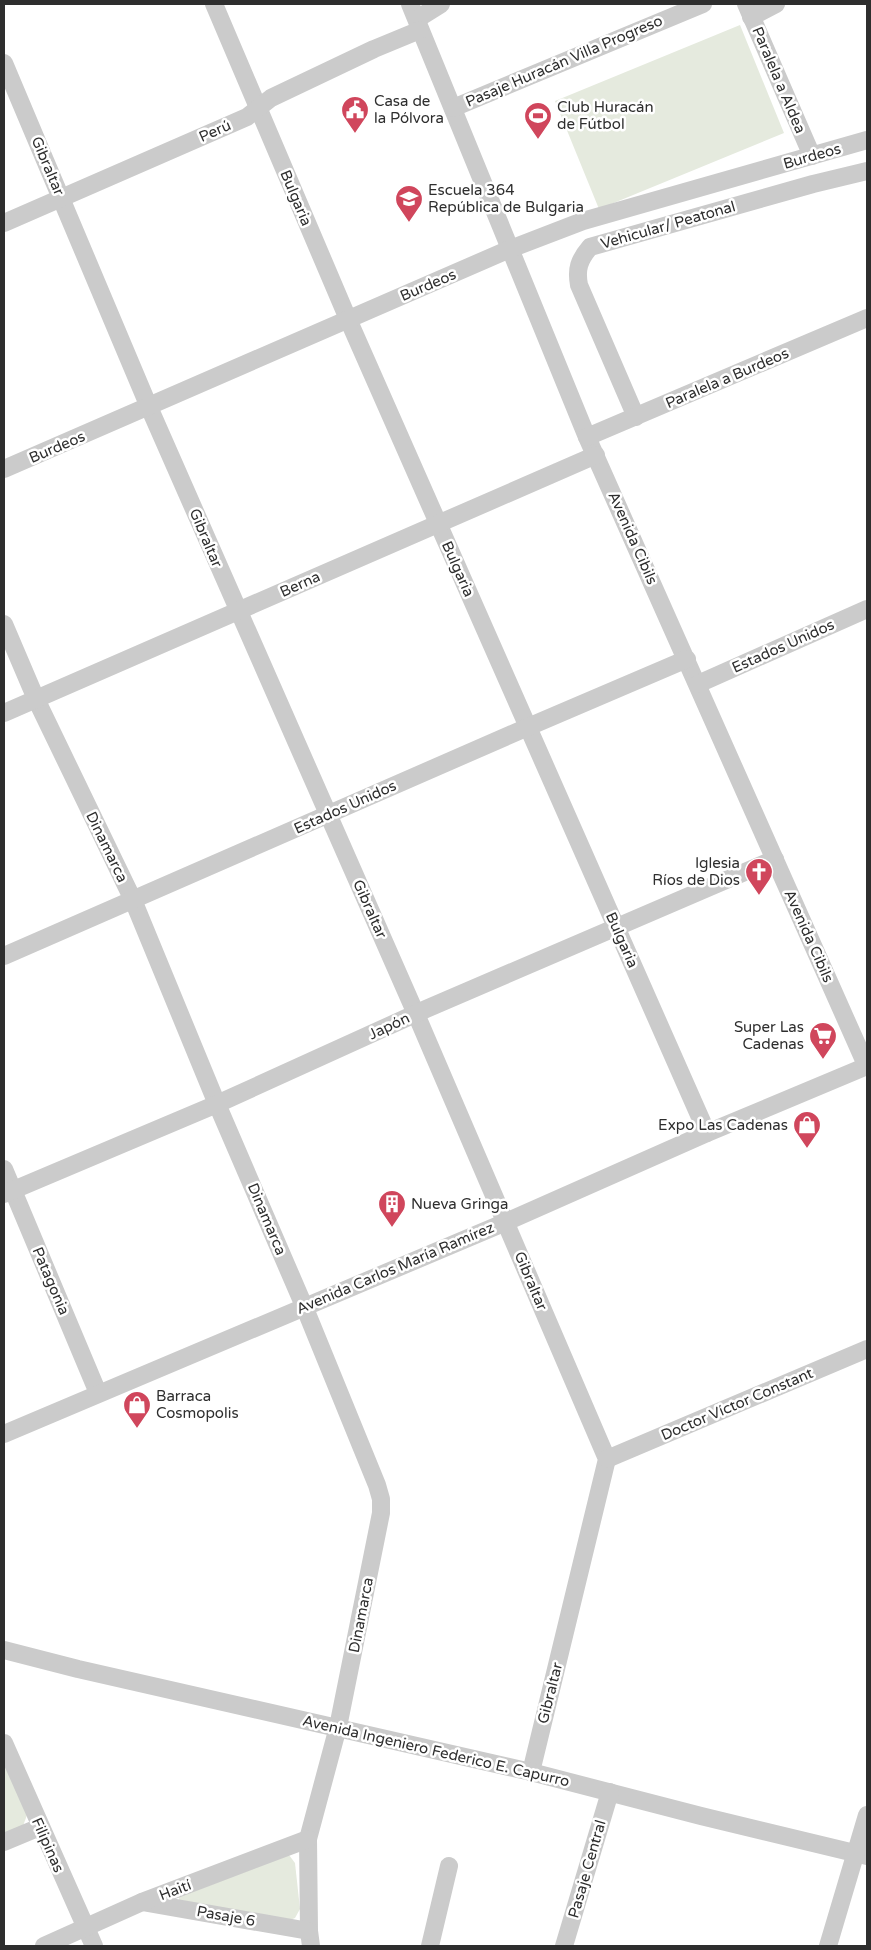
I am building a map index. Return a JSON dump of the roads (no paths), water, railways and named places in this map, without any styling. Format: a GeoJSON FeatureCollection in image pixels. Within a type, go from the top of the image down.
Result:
{"type":"FeatureCollection","features":[{"type":"Feature","properties":{"kind":"street","name":"Bulgaria"},"geometry":{"type":"LineString","coordinates":[[214,4],[348,320],[707,1133]]}},
{"type":"Feature","properties":{"kind":"street","name":"Perú"},"geometry":{"type":"LineString","coordinates":[[4,223],[247,117],[271,98],[374,49],[416,18],[440,4]]}},
{"type":"Feature","properties":{"kind":"street","name":"Pasaje Huracán Villa Progreso"},"geometry":{"type":"LineString","coordinates":[[453,108],[704,4]]}},
{"type":"Feature","properties":{"kind":"street"},"geometry":{"type":"LineString","coordinates":[[749,10],[776,4]]}},
{"type":"Feature","properties":{"kind":"street","name":"Paralela a Aldea"},"geometry":{"type":"LineString","coordinates":[[749,10],[812,156]]}},
{"type":"Feature","properties":{"kind":"street","name":"Avenida Cibils"},"geometry":{"type":"LineString","coordinates":[[416,18],[587,437],[867,1067]]}},
{"type":"Feature","properties":{"kind":"street","name":"Gibraltar"},"geometry":{"type":"LineString","coordinates":[[4,63],[149,407],[238,612],[329,814],[607,1459],[531,1772]]}},
{"type":"Feature","properties":{"kind":"street","name":"Burdeos"},"geometry":{"type":"LineString","coordinates":[[4,470],[510,249],[583,221],[867,140]]}},
{"type":"Feature","properties":{"kind":"street","name":"Vehicular/ Peatonal"},"geometry":{"type":"LineString","coordinates":[[636,417],[579,286],[577,272],[579,261],[590,247],[813,184],[867,171]]}},
{"type":"Feature","properties":{"kind":"street","name":"Paralela a Burdeos"},"geometry":{"type":"LineString","coordinates":[[587,437],[867,318]]}},
{"type":"Feature","properties":{"kind":"street","name":"Berna"},"geometry":{"type":"LineString","coordinates":[[4,713],[596,455]]}},
{"type":"Feature","properties":{"kind":"street","name":"Estados Unidos"},"geometry":{"type":"LineString","coordinates":[[698,684],[867,609]]}},
{"type":"Feature","properties":{"kind":"street","name":"Dinamarca"},"geometry":{"type":"LineString","coordinates":[[4,624],[36,699],[133,900],[217,1104],[304,1306],[377,1485],[381,1513],[338,1728],[308,1839],[310,1938]]}},
{"type":"Feature","properties":{"kind":"street","name":"Estados Unidos"},"geometry":{"type":"LineString","coordinates":[[4,956],[687,659]]}},
{"type":"Feature","properties":{"kind":"street","name":"Japón"},"geometry":{"type":"LineString","coordinates":[[9,1192],[217,1104],[616,926],[776,859]]}},
{"type":"Feature","properties":{"kind":"street","name":"Avenida Carlos María Ramírez"},"geometry":{"type":"LineString","coordinates":[[4,1434],[506,1222],[707,1133],[867,1067]]}},
{"type":"Feature","properties":{"kind":"street","name":"Patagonia"},"geometry":{"type":"LineString","coordinates":[[4,1169],[9,1192],[98,1393]]}},
{"type":"Feature","properties":{"kind":"street","name":"Doctor Víctor Constant"},"geometry":{"type":"LineString","coordinates":[[607,1459],[867,1349]]}},
{"type":"Feature","properties":{"kind":"street","name":"Avenida Ingeniero Federico E. Capurro"},"geometry":{"type":"LineString","coordinates":[[4,1650],[78,1669],[531,1772],[701,1816],[862,1854]]}},
{"type":"Feature","properties":{"kind":"street","name":"Filipinas"},"geometry":{"type":"LineString","coordinates":[[4,1743],[94,1946]]}},
{"type":"Feature","properties":{"kind":"street","name":"Pasaje Central"},"geometry":{"type":"LineString","coordinates":[[564,1946],[610,1792]]}},
{"type":"Feature","properties":{"kind":"street"},"geometry":{"type":"LineString","coordinates":[[828,1946],[862,1854],[867,1815]]}},
{"type":"Feature","properties":{"kind":"street"},"geometry":{"type":"LineString","coordinates":[[4,1842],[40,1827]]}},
{"type":"Feature","properties":{"kind":"street","name":"Haití"},"geometry":{"type":"LineString","coordinates":[[44,1946],[142,1902],[308,1839]]}},
{"type":"Feature","properties":{"kind":"street"},"geometry":{"type":"LineString","coordinates":[[430,1946],[449,1866]]}},
{"type":"Feature","properties":{"kind":"street","name":"Pasaje 6"},"geometry":{"type":"LineString","coordinates":[[142,1902],[310,1938]]}},
{"type":"Feature","properties":{"kind":"place","name":"Casa de la Pólvora"},"geometry":{"type":"Point","coordinates":[355,134]}},
{"type":"Feature","properties":{"kind":"place","name":"Club Huracán de Fútbol"},"geometry":{"type":"Point","coordinates":[538,140]}},
{"type":"Feature","properties":{"kind":"place","name":"Escuela 364 República de Bulgaria"},"geometry":{"type":"Point","coordinates":[409,223]}},
{"type":"Feature","properties":{"kind":"place","name":"Iglesia Ríos de Dios"},"geometry":{"type":"Point","coordinates":[759,896]}},
{"type":"Feature","properties":{"kind":"place","name":"Super Las Cadenas"},"geometry":{"type":"Point","coordinates":[823,1060]}},
{"type":"Feature","properties":{"kind":"place","name":"Expo Las Cadenas"},"geometry":{"type":"Point","coordinates":[807,1149]}},
{"type":"Feature","properties":{"kind":"place","name":"Nueva Gringa"},"geometry":{"type":"Point","coordinates":[392,1228]}},
{"type":"Feature","properties":{"kind":"place","name":"Barraca Cosmopolis"},"geometry":{"type":"Point","coordinates":[137,1429]}}]}
